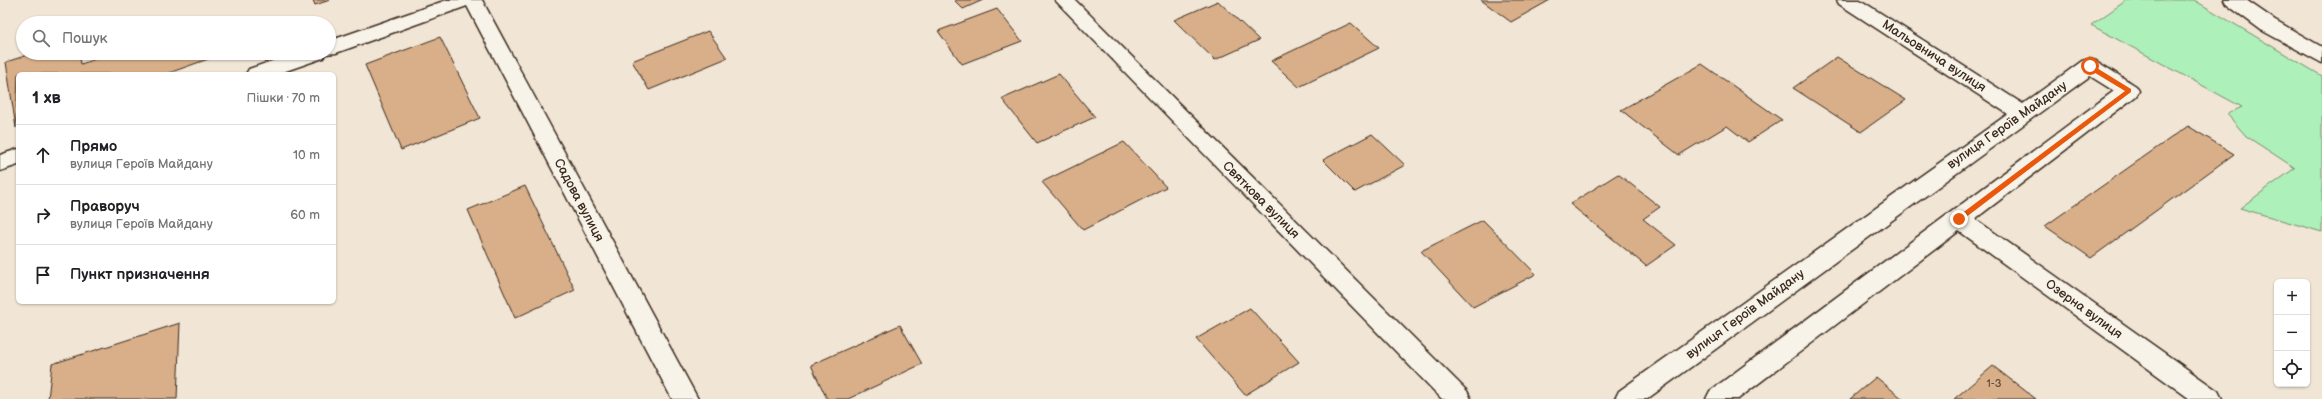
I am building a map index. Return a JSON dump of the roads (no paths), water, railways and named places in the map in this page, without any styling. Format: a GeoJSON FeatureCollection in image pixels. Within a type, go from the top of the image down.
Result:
{"type":"FeatureCollection","features":[{"type":"Feature","properties":{"kind":"street"},"geometry":{"type":"LineString","coordinates":[[336,46],[466,0]]}},
{"type":"Feature","properties":{"kind":"street","name":"Садова вулиця"},"geometry":{"type":"LineString","coordinates":[[473,0],[686,399]]}},
{"type":"Feature","properties":{"kind":"street","name":"Святкова вулиця"},"geometry":{"type":"LineString","coordinates":[[1064,0],[1458,399]]}},
{"type":"Feature","properties":{"kind":"street","name":"Мальовнича вулиця"},"geometry":{"type":"LineString","coordinates":[[1846,0],[2022,113]]}},
{"type":"Feature","properties":{"kind":"street"},"geometry":{"type":"LineString","coordinates":[[2233,0],[2268,25],[2322,56]]}},
{"type":"Feature","properties":{"kind":"street"},"geometry":{"type":"LineString","coordinates":[[262,72],[296,60]]}},
{"type":"Feature","properties":{"kind":"street","name":"вулиця Героїв Майдану"},"geometry":{"type":"LineString","coordinates":[[1628,399],[2022,113],[2090,66],[2129,91],[1719,399]]}},
{"type":"Feature","properties":{"kind":"street"},"geometry":{"type":"LineString","coordinates":[[0,163],[16,158]]}},
{"type":"Feature","properties":{"kind":"street","name":"Озерна вулиця"},"geometry":{"type":"LineString","coordinates":[[1959,219],[2209,399]]}}]}
